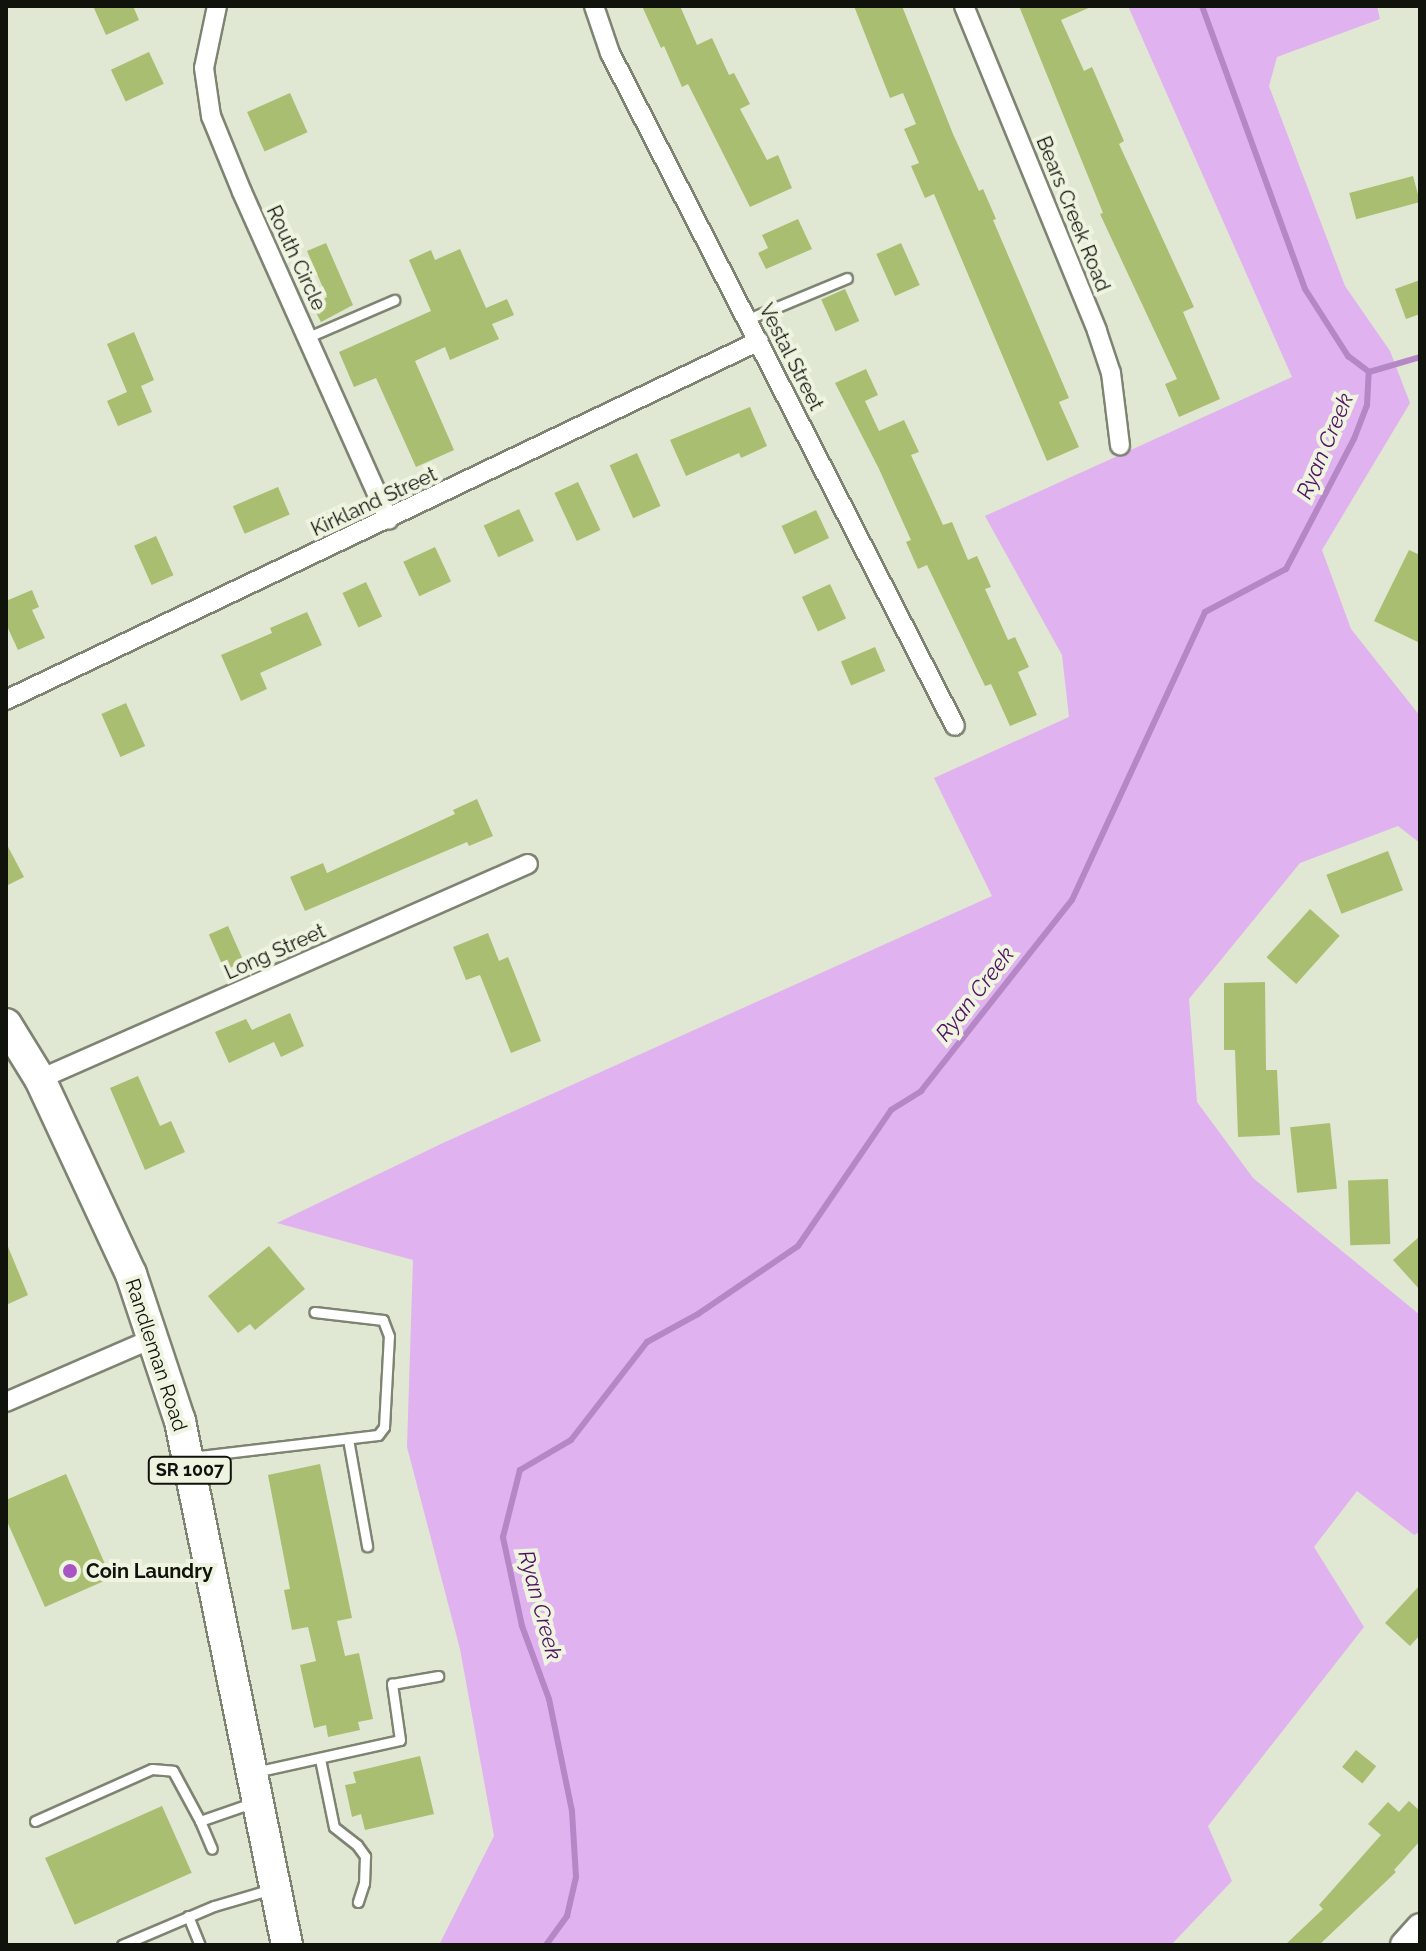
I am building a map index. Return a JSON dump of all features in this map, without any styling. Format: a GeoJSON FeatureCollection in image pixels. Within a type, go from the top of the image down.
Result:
{"type":"FeatureCollection","features":[{"type":"Feature","properties":{"kind":"main road","name":"Randleman Road"},"geometry":{"type":"LineString","coordinates":[[6,1024],[40,1079],[131,1274],[154,1338],[188,1458],[287,1945]]}},
{"type":"Feature","properties":{"kind":"main road"},"geometry":{"type":"LineString","coordinates":[[1404,1945],[1420,1927]]}},
{"type":"Feature","properties":{"kind":"street","name":"Routh Circle"},"geometry":{"type":"LineString","coordinates":[[217,6],[204,68],[211,116],[389,520]]}},
{"type":"Feature","properties":{"kind":"street","name":"Vestal Street"},"geometry":{"type":"LineString","coordinates":[[594,6],[610,53],[955,726]]}},
{"type":"Feature","properties":{"kind":"street","name":"Bears Creek Road"},"geometry":{"type":"LineString","coordinates":[[964,6],[1097,331],[1111,373],[1120,445]]}},
{"type":"Feature","properties":{"kind":"street","name":"Kirkland Street"},"geometry":{"type":"LineString","coordinates":[[6,700],[759,341]]}},
{"type":"Feature","properties":{"kind":"street","name":"Long Street"},"geometry":{"type":"LineString","coordinates":[[40,1079],[528,864]]}},
{"type":"Feature","properties":{"kind":"street"},"geometry":{"type":"LineString","coordinates":[[6,1402],[154,1338]]}},
{"type":"Feature","properties":{"kind":"lane"},"geometry":{"type":"LineString","coordinates":[[748,319],[847,278]]}},
{"type":"Feature","properties":{"kind":"lane"},"geometry":{"type":"LineString","coordinates":[[308,337],[394,300]]}},
{"type":"Feature","properties":{"kind":"lane"},"geometry":{"type":"LineString","coordinates":[[188,1458],[378,1435],[384,1427],[389,1336],[383,1320],[314,1312]]}},
{"type":"Feature","properties":{"kind":"lane"},"geometry":{"type":"LineString","coordinates":[[348,1439],[367,1546]]}},
{"type":"Feature","properties":{"kind":"lane"},"geometry":{"type":"LineString","coordinates":[[200,1821],[255,1787],[320,1759],[400,1740],[392,1684],[438,1676]]}},
{"type":"Feature","properties":{"kind":"lane"},"geometry":{"type":"LineString","coordinates":[[320,1759],[334,1827],[365,1856],[364,1883],[358,1902]]}},
{"type":"Feature","properties":{"kind":"lane"},"geometry":{"type":"LineString","coordinates":[[35,1821],[152,1769],[173,1771],[212,1849]]}},
{"type":"Feature","properties":{"kind":"lane"},"geometry":{"type":"LineString","coordinates":[[122,1945],[137,1942],[188,1916],[275,1888]]}},
{"type":"Feature","properties":{"kind":"lane"},"geometry":{"type":"LineString","coordinates":[[188,1916],[200,1945]]}},
{"type":"Feature","properties":{"kind":"shaded area"},"geometry":{"type":"Polygon","coordinates":[[[1128,6],[1377,6],[1380,19],[1277,57],[1269,86],[1345,286],[1390,351],[1410,403],[1322,550],[1351,629],[1420,716],[1420,843],[1398,826],[1300,863],[1189,999],[1197,1102],[1253,1178],[1420,1315],[1420,1532],[1414,1535],[1357,1491],[1314,1547],[1364,1627],[1208,1826],[1232,1881],[1171,1945],[439,1945],[494,1836],[460,1649],[407,1447],[413,1260],[277,1223],[443,1143],[992,896],[934,778],[1069,717],[1062,655],[985,516],[1292,377],[1128,6]]]}},
{"type":"Feature","properties":{"kind":"building"},"geometry":{"type":"Polygon","coordinates":[[[93,6],[133,6],[139,20],[106,35],[93,6]]]}},
{"type":"Feature","properties":{"kind":"building"},"geometry":{"type":"Polygon","coordinates":[[[642,6],[680,6],[697,45],[712,38],[729,75],[734,73],[750,104],[740,109],[767,160],[778,155],[792,188],[750,207],[688,84],[682,87],[642,6]]]}},
{"type":"Feature","properties":{"kind":"building"},"geometry":{"type":"Polygon","coordinates":[[[854,6],[902,6],[953,134],[979,191],[983,189],[996,219],[993,220],[1069,398],[1059,402],[1079,447],[1047,461],[934,194],[925,198],[911,166],[919,163],[904,129],[916,124],[903,93],[890,98],[854,6]]]}},
{"type":"Feature","properties":{"kind":"building"},"geometry":{"type":"Polygon","coordinates":[[[1019,6],[1093,6],[1061,20],[1084,71],[1092,67],[1124,141],[1119,144],[1194,307],[1183,312],[1220,399],[1179,417],[1165,384],[1177,379],[1100,214],[1103,213],[1019,6]]]}},
{"type":"Feature","properties":{"kind":"building"},"geometry":{"type":"Polygon","coordinates":[[[149,52],[164,84],[126,101],[111,70],[149,52]]]}},
{"type":"Feature","properties":{"kind":"building"},"geometry":{"type":"Polygon","coordinates":[[[290,93],[307,132],[265,151],[247,112],[290,93]]]}},
{"type":"Feature","properties":{"kind":"building"},"geometry":{"type":"Polygon","coordinates":[[[1413,176],[1420,202],[1356,219],[1349,193],[1413,176]]]}},
{"type":"Feature","properties":{"kind":"building"},"geometry":{"type":"Polygon","coordinates":[[[798,219],[812,249],[766,269],[758,253],[768,248],[762,235],[798,219]]]}},
{"type":"Feature","properties":{"kind":"building"},"geometry":{"type":"Polygon","coordinates":[[[326,243],[353,305],[321,322],[312,305],[327,297],[307,251],[326,243]]]}},
{"type":"Feature","properties":{"kind":"building"},"geometry":{"type":"Polygon","coordinates":[[[901,243],[920,285],[895,296],[876,254],[901,243]]]}},
{"type":"Feature","properties":{"kind":"building"},"geometry":{"type":"Polygon","coordinates":[[[460,249],[486,308],[507,299],[514,315],[492,324],[499,339],[450,360],[445,347],[415,361],[454,450],[416,467],[376,378],[354,387],[339,352],[431,311],[409,260],[431,250],[435,260],[460,249]]]}},
{"type":"Feature","properties":{"kind":"building"},"geometry":{"type":"Polygon","coordinates":[[[1420,280],[1420,314],[1406,319],[1395,289],[1420,280]]]}},
{"type":"Feature","properties":{"kind":"building"},"geometry":{"type":"Polygon","coordinates":[[[845,289],[859,321],[835,332],[821,300],[845,289]]]}},
{"type":"Feature","properties":{"kind":"building"},"geometry":{"type":"Polygon","coordinates":[[[134,332],[154,380],[141,386],[152,412],[118,426],[107,401],[127,392],[107,344],[134,332]]]}},
{"type":"Feature","properties":{"kind":"building"},"geometry":{"type":"Polygon","coordinates":[[[866,369],[878,395],[865,401],[879,431],[904,420],[919,452],[911,455],[943,525],[952,522],[968,560],[977,556],[991,587],[985,589],[1008,640],[1015,637],[1029,667],[1018,672],[1037,715],[1010,726],[991,684],[985,686],[927,565],[918,569],[906,542],[911,540],[835,383],[866,369]]]}},
{"type":"Feature","properties":{"kind":"building"},"geometry":{"type":"Polygon","coordinates":[[[750,407],[767,446],[741,458],[739,453],[686,476],[670,440],[750,407]]]}},
{"type":"Feature","properties":{"kind":"building"},"geometry":{"type":"Polygon","coordinates":[[[637,453],[661,506],[633,518],[610,465],[637,453]]]}},
{"type":"Feature","properties":{"kind":"building"},"geometry":{"type":"Polygon","coordinates":[[[578,482],[600,530],[577,541],[554,493],[578,482]]]}},
{"type":"Feature","properties":{"kind":"building"},"geometry":{"type":"Polygon","coordinates":[[[278,487],[290,515],[245,534],[233,506],[278,487]]]}},
{"type":"Feature","properties":{"kind":"building"},"geometry":{"type":"Polygon","coordinates":[[[519,509],[534,541],[498,557],[484,525],[519,509]]]}},
{"type":"Feature","properties":{"kind":"building"},"geometry":{"type":"Polygon","coordinates":[[[816,510],[829,538],[795,554],[782,526],[816,510]]]}},
{"type":"Feature","properties":{"kind":"building"},"geometry":{"type":"Polygon","coordinates":[[[156,536],[173,575],[152,585],[134,546],[156,536]]]}},
{"type":"Feature","properties":{"kind":"building"},"geometry":{"type":"Polygon","coordinates":[[[435,547],[451,581],[419,596],[403,562],[435,547]]]}},
{"type":"Feature","properties":{"kind":"building"},"geometry":{"type":"Polygon","coordinates":[[[1409,550],[1420,555],[1420,643],[1374,621],[1409,550]]]}},
{"type":"Feature","properties":{"kind":"building"},"geometry":{"type":"Polygon","coordinates":[[[366,582],[382,616],[358,627],[342,593],[366,582]]]}},
{"type":"Feature","properties":{"kind":"building"},"geometry":{"type":"Polygon","coordinates":[[[830,584],[846,618],[818,632],[802,597],[830,584]]]}},
{"type":"Feature","properties":{"kind":"building"},"geometry":{"type":"Polygon","coordinates":[[[32,590],[39,607],[32,610],[45,638],[18,650],[6,624],[6,601],[32,590]]]}},
{"type":"Feature","properties":{"kind":"building"},"geometry":{"type":"Polygon","coordinates":[[[307,612],[322,645],[260,673],[267,689],[241,701],[221,655],[272,633],[270,628],[307,612]]]}},
{"type":"Feature","properties":{"kind":"building"},"geometry":{"type":"Polygon","coordinates":[[[875,647],[885,671],[851,685],[841,661],[875,647]]]}},
{"type":"Feature","properties":{"kind":"building"},"geometry":{"type":"Polygon","coordinates":[[[126,703],[145,746],[120,757],[101,714],[126,703]]]}},
{"type":"Feature","properties":{"kind":"building"},"geometry":{"type":"Polygon","coordinates":[[[477,799],[493,836],[469,846],[467,842],[305,911],[290,877],[323,863],[327,873],[455,814],[453,810],[477,799]]]}},
{"type":"Feature","properties":{"kind":"building"},"geometry":{"type":"Polygon","coordinates":[[[6,843],[24,877],[6,886],[6,843]]]}},
{"type":"Feature","properties":{"kind":"building"},"geometry":{"type":"Polygon","coordinates":[[[1388,851],[1403,890],[1341,914],[1326,875],[1388,851]]]}},
{"type":"Feature","properties":{"kind":"building"},"geometry":{"type":"Polygon","coordinates":[[[1310,909],[1340,936],[1296,984],[1267,957],[1310,909]]]}},
{"type":"Feature","properties":{"kind":"building"},"geometry":{"type":"Polygon","coordinates":[[[228,926],[244,962],[225,970],[209,935],[228,926]]]}},
{"type":"Feature","properties":{"kind":"building"},"geometry":{"type":"Polygon","coordinates":[[[488,933],[499,961],[508,957],[541,1041],[511,1053],[480,975],[466,980],[453,947],[488,933]]]}},
{"type":"Feature","properties":{"kind":"building"},"geometry":{"type":"Polygon","coordinates":[[[1265,982],[1266,1070],[1277,1070],[1280,1135],[1238,1137],[1235,1050],[1224,1050],[1224,983],[1265,982]]]}},
{"type":"Feature","properties":{"kind":"building"},"geometry":{"type":"Polygon","coordinates":[[[290,1013],[304,1046],[281,1057],[274,1042],[229,1063],[215,1032],[246,1019],[252,1030],[290,1013]]]}},
{"type":"Feature","properties":{"kind":"building"},"geometry":{"type":"Polygon","coordinates":[[[138,1076],[160,1126],[171,1121],[185,1152],[145,1170],[110,1088],[138,1076]]]}},
{"type":"Feature","properties":{"kind":"building"},"geometry":{"type":"Polygon","coordinates":[[[1330,1123],[1337,1189],[1297,1193],[1290,1127],[1330,1123]]]}},
{"type":"Feature","properties":{"kind":"building"},"geometry":{"type":"Polygon","coordinates":[[[1388,1179],[1390,1244],[1350,1245],[1348,1180],[1388,1179]]]}},
{"type":"Feature","properties":{"kind":"building"},"geometry":{"type":"Polygon","coordinates":[[[1420,1236],[1420,1290],[1393,1260],[1420,1236]]]}},
{"type":"Feature","properties":{"kind":"building"},"geometry":{"type":"Polygon","coordinates":[[[6,1242],[28,1295],[6,1305],[6,1242]]]}},
{"type":"Feature","properties":{"kind":"building"},"geometry":{"type":"Polygon","coordinates":[[[269,1246],[305,1289],[255,1330],[250,1324],[238,1333],[208,1296],[269,1246]]]}},
{"type":"Feature","properties":{"kind":"building"},"geometry":{"type":"Polygon","coordinates":[[[320,1464],[352,1618],[337,1621],[345,1656],[359,1653],[373,1719],[358,1722],[360,1730],[328,1737],[326,1725],[314,1728],[300,1665],[316,1661],[308,1627],[292,1630],[284,1590],[290,1589],[268,1475],[320,1464]]]}},
{"type":"Feature","properties":{"kind":"building"},"geometry":{"type":"Polygon","coordinates":[[[66,1474],[111,1578],[45,1607],[6,1519],[6,1500],[66,1474]]]}},
{"type":"Feature","properties":{"kind":"building"},"geometry":{"type":"Polygon","coordinates":[[[1420,1585],[1420,1635],[1410,1646],[1385,1623],[1420,1585]]]}},
{"type":"Feature","properties":{"kind":"building"},"geometry":{"type":"Polygon","coordinates":[[[1356,1750],[1376,1766],[1362,1783],[1342,1767],[1356,1750]]]}},
{"type":"Feature","properties":{"kind":"building"},"geometry":{"type":"Polygon","coordinates":[[[420,1756],[434,1814],[365,1830],[361,1814],[352,1817],[345,1785],[356,1783],[353,1772],[420,1756]]]}},
{"type":"Feature","properties":{"kind":"building"},"geometry":{"type":"Polygon","coordinates":[[[1409,1801],[1420,1811],[1420,1841],[1394,1870],[1396,1872],[1319,1945],[1285,1945],[1323,1909],[1319,1905],[1381,1835],[1368,1824],[1388,1802],[1399,1812],[1409,1801]]]}},
{"type":"Feature","properties":{"kind":"building"},"geometry":{"type":"Polygon","coordinates":[[[162,1806],[192,1873],[75,1925],[45,1858],[162,1806]]]}},
{"type":"Feature","properties":{"kind":"waterway","name":"Ryan Creek"},"geometry":{"type":"LineString","coordinates":[[1202,6],[1305,289],[1348,356],[1369,372]]}},
{"type":"Feature","properties":{"kind":"waterway"},"geometry":{"type":"LineString","coordinates":[[1369,372],[1420,357]]}},
{"type":"Feature","properties":{"kind":"waterway","name":"Ryan Creek"},"geometry":{"type":"LineString","coordinates":[[546,1945],[567,1916],[576,1877],[572,1811],[549,1699],[522,1626],[503,1537],[520,1470],[571,1440],[647,1342],[698,1314],[798,1246],[891,1110],[921,1091],[1072,900],[1205,612],[1286,569],[1354,439],[1367,405],[1369,372]]}},
{"type":"Feature","properties":{"kind":"place","name":"Coin Laundry"},"geometry":{"type":"Point","coordinates":[70,1571]}}]}
